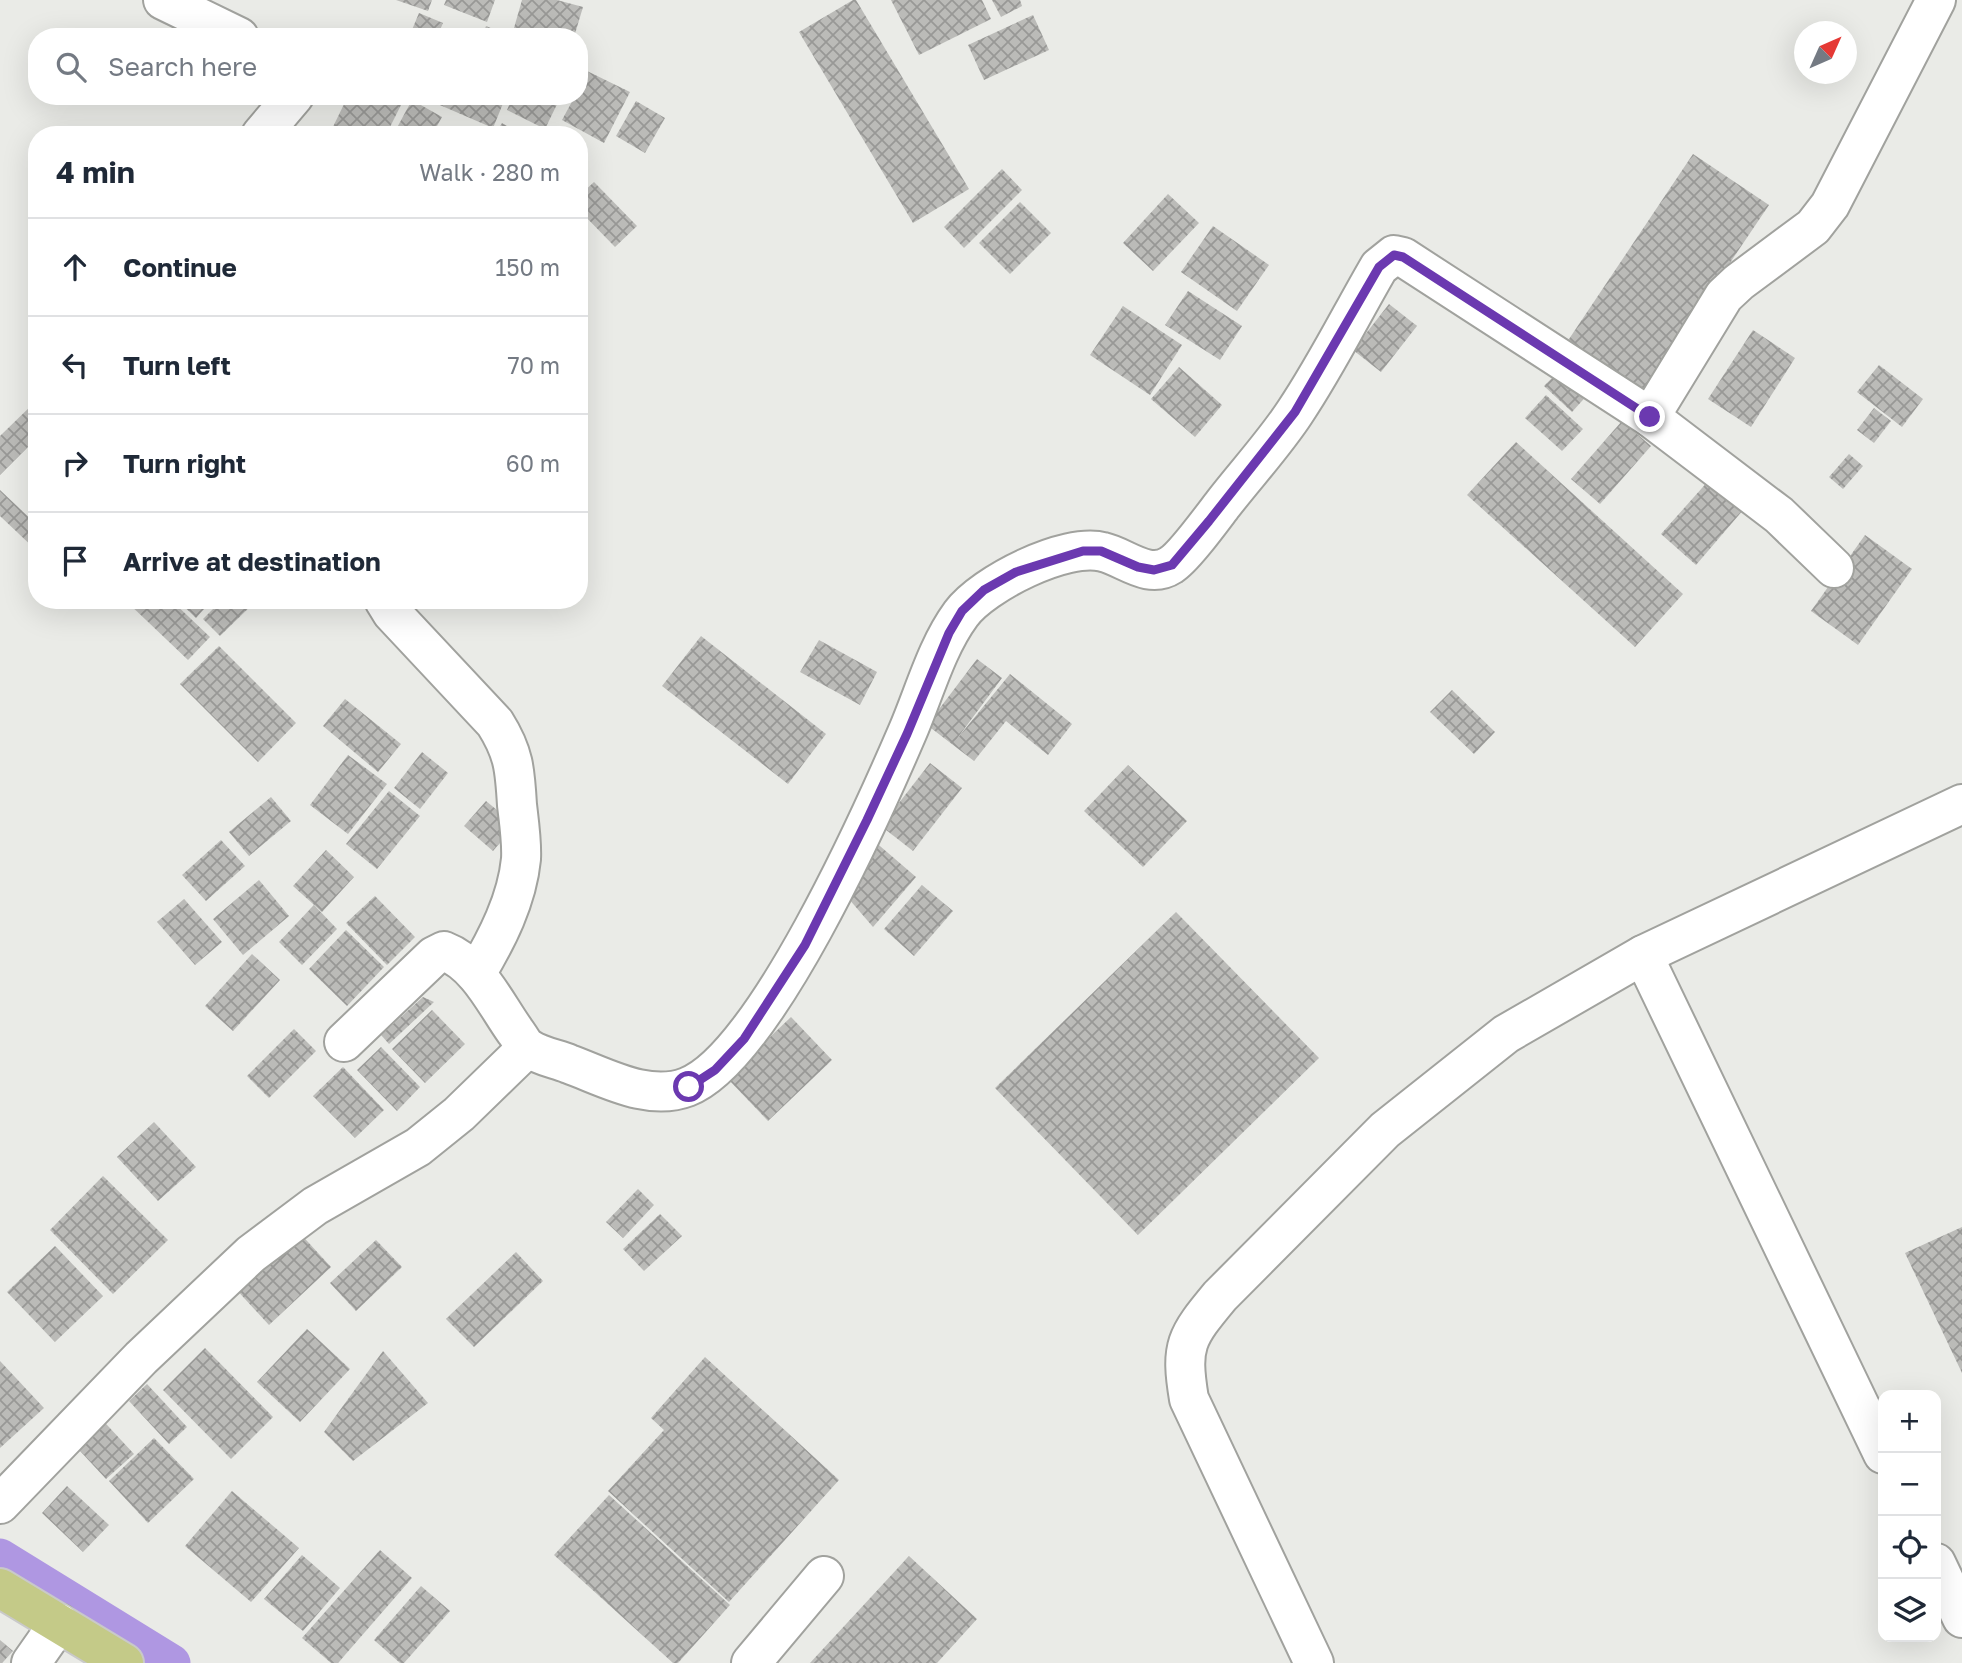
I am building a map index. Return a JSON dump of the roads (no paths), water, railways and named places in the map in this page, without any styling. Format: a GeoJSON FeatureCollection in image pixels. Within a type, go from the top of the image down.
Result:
{"type":"FeatureCollection","features":[{"type":"Feature","properties":{"kind":"main road"},"geometry":{"type":"LineString","coordinates":[[0,1588],[124,1663]]}},
{"type":"Feature","properties":{"kind":"street"},"geometry":{"type":"LineString","coordinates":[[163,0],[221,28]]}},
{"type":"Feature","properties":{"kind":"street"},"geometry":{"type":"LineString","coordinates":[[1650,417],[1724,296],[1812,227],[1830,205],[1936,0]]}},
{"type":"Feature","properties":{"kind":"street"},"geometry":{"type":"LineString","coordinates":[[269,126],[286,105]]}},
{"type":"Feature","properties":{"kind":"street"},"geometry":{"type":"LineString","coordinates":[[344,1042],[434,956],[444,951],[455,956],[476,974],[527,1048],[625,1086],[666,1092],[689,1087],[715,1070],[744,1039],[805,945],[867,820],[949,633],[962,611],[984,590],[1016,572],[1083,551],[1101,551],[1138,567],[1154,570],[1172,565],[1295,412],[1379,267],[1394,255],[1403,257],[1650,417],[1779,515],[1835,568]]}},
{"type":"Feature","properties":{"kind":"street"},"geometry":{"type":"LineString","coordinates":[[390,609],[495,723],[514,761],[520,859],[507,916],[476,974]]}},
{"type":"Feature","properties":{"kind":"street"},"geometry":{"type":"LineString","coordinates":[[1314,1663],[1189,1399],[1184,1352],[1196,1324],[1220,1296],[1385,1130],[1506,1034],[1643,954],[1962,804]]}},
{"type":"Feature","properties":{"kind":"street"},"geometry":{"type":"LineString","coordinates":[[1643,954],[1883,1453]]}},
{"type":"Feature","properties":{"kind":"street"},"geometry":{"type":"LineString","coordinates":[[0,1503],[141,1358],[250,1254],[315,1206],[418,1147],[459,1114],[527,1048]]}},
{"type":"Feature","properties":{"kind":"street"},"geometry":{"type":"LineString","coordinates":[[1941,1574],[1962,1618]]}},
{"type":"Feature","properties":{"kind":"street"},"geometry":{"type":"LineString","coordinates":[[751,1663],[824,1576]]}},
{"type":"Feature","properties":{"kind":"street"},"geometry":{"type":"LineString","coordinates":[[31,1663],[59,1623]]}},
{"type":"Feature","properties":{"kind":"waterway"},"geometry":{"type":"LineString","coordinates":[[0,1557],[172,1663]]}}]}
